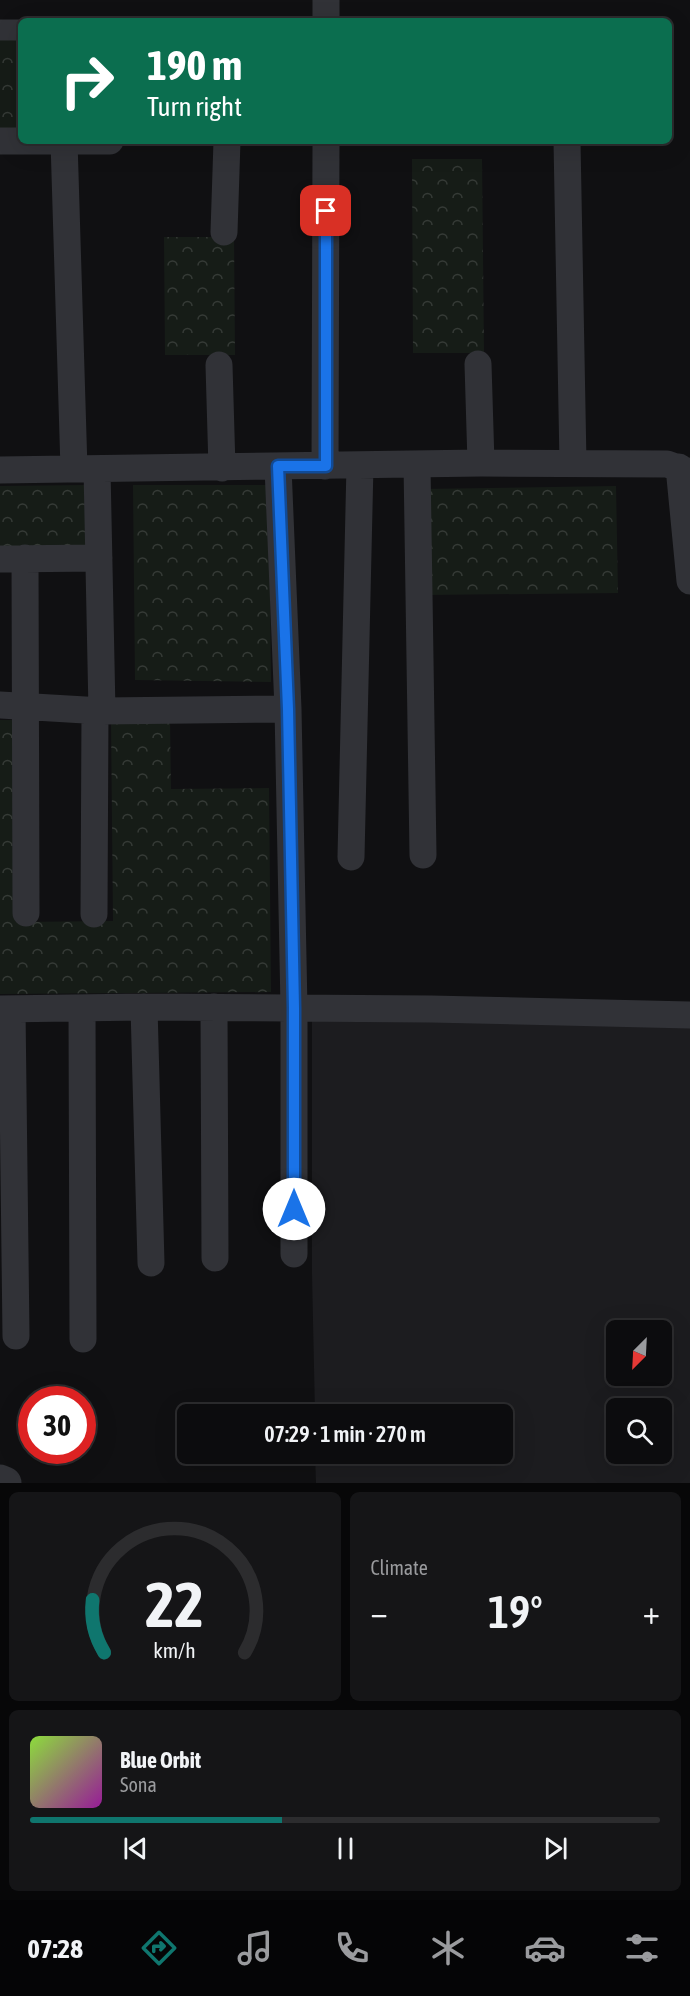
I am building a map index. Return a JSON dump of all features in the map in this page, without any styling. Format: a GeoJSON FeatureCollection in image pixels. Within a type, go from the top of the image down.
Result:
{"type":"FeatureCollection","features":[{"type":"Feature","properties":{"kind":"street"},"geometry":{"type":"LineString","coordinates":[[326,0],[326,18]]}},
{"type":"Feature","properties":{"kind":"street"},"geometry":{"type":"LineString","coordinates":[[0,30],[18,30]]}},
{"type":"Feature","properties":{"kind":"street"},"geometry":{"type":"LineString","coordinates":[[0,141],[18,141]]}},
{"type":"Feature","properties":{"kind":"street"},"geometry":{"type":"LineString","coordinates":[[64,144],[85,469],[99,558],[94,914]]}},
{"type":"Feature","properties":{"kind":"street"},"geometry":{"type":"LineString","coordinates":[[224,232],[227,144]]}},
{"type":"Feature","properties":{"kind":"street"},"geometry":{"type":"LineString","coordinates":[[326,144],[326,466]]}},
{"type":"Feature","properties":{"kind":"street"},"geometry":{"type":"LineString","coordinates":[[567,144],[573,463]]}},
{"type":"Feature","properties":{"kind":"street"},"geometry":{"type":"LineString","coordinates":[[478,364],[482,463]]}},
{"type":"Feature","properties":{"kind":"street"},"geometry":{"type":"LineString","coordinates":[[219,365],[222,468]]}},
{"type":"Feature","properties":{"kind":"street"},"geometry":{"type":"LineString","coordinates":[[0,470],[482,463],[667,464],[685,470],[690,581]]}},
{"type":"Feature","properties":{"kind":"street"},"geometry":{"type":"LineString","coordinates":[[417,464],[423,855]]}},
{"type":"Feature","properties":{"kind":"street"},"geometry":{"type":"LineString","coordinates":[[351,857],[360,465]]}},
{"type":"Feature","properties":{"kind":"street"},"geometry":{"type":"LineString","coordinates":[[278,466],[288,709],[294,1008],[294,1254]]}},
{"type":"Feature","properties":{"kind":"street"},"geometry":{"type":"LineString","coordinates":[[26,913],[13,706],[12,559],[99,558]]}},
{"type":"Feature","properties":{"kind":"street"},"geometry":{"type":"LineString","coordinates":[[13,706],[98,711],[288,709]]}},
{"type":"Feature","properties":{"kind":"street"},"geometry":{"type":"LineString","coordinates":[[144,1007],[151,1263]]}},
{"type":"Feature","properties":{"kind":"street"},"geometry":{"type":"LineString","coordinates":[[214,1007],[215,1258]]}},
{"type":"Feature","properties":{"kind":"street"},"geometry":{"type":"LineString","coordinates":[[16,1336],[6,1009],[214,1007],[690,1015]]}},
{"type":"Feature","properties":{"kind":"street"},"geometry":{"type":"LineString","coordinates":[[82,1008],[84,1339]]}},
{"type":"Feature","properties":{"kind":"street"},"geometry":{"type":"LineString","coordinates":[[0,1481],[5,1483]]}},
{"type":"Feature","properties":{"kind":"shaded area"},"geometry":{"type":"Polygon","coordinates":[[[312,1018],[690,1020],[690,1483],[316,1483],[315,1464],[513,1464],[513,1404],[315,1404],[312,1274],[312,1018]]]}},
{"type":"Feature","properties":{"kind":"green space"},"geometry":{"type":"Polygon","coordinates":[[[0,21],[18,21],[18,142],[0,145],[0,21]]]}},
{"type":"Feature","properties":{"kind":"green space"},"geometry":{"type":"Polygon","coordinates":[[[412,159],[482,159],[484,353],[413,353],[412,159]]]}},
{"type":"Feature","properties":{"kind":"green space"},"geometry":{"type":"Polygon","coordinates":[[[164,237],[234,237],[235,355],[165,355],[164,237]]]}},
{"type":"Feature","properties":{"kind":"green space"},"geometry":{"type":"Polygon","coordinates":[[[88,485],[90,547],[0,549],[0,486],[88,485]]]}},
{"type":"Feature","properties":{"kind":"green space"},"geometry":{"type":"Polygon","coordinates":[[[133,485],[269,485],[271,682],[135,680],[133,485]]]}},
{"type":"Feature","properties":{"kind":"green space"},"geometry":{"type":"Polygon","coordinates":[[[616,486],[618,593],[425,595],[423,489],[616,486]]]}},
{"type":"Feature","properties":{"kind":"green space"},"geometry":{"type":"Polygon","coordinates":[[[111,719],[170,719],[171,789],[269,788],[271,992],[0,994],[0,720],[16,720],[18,922],[113,921],[111,719]]]}},
{"type":"Feature","properties":{"kind":"route"},"geometry":{"type":"LineString","coordinates":[[294,1209],[294,1008],[288,709],[278,466],[326,466],[326,211]]}}]}
